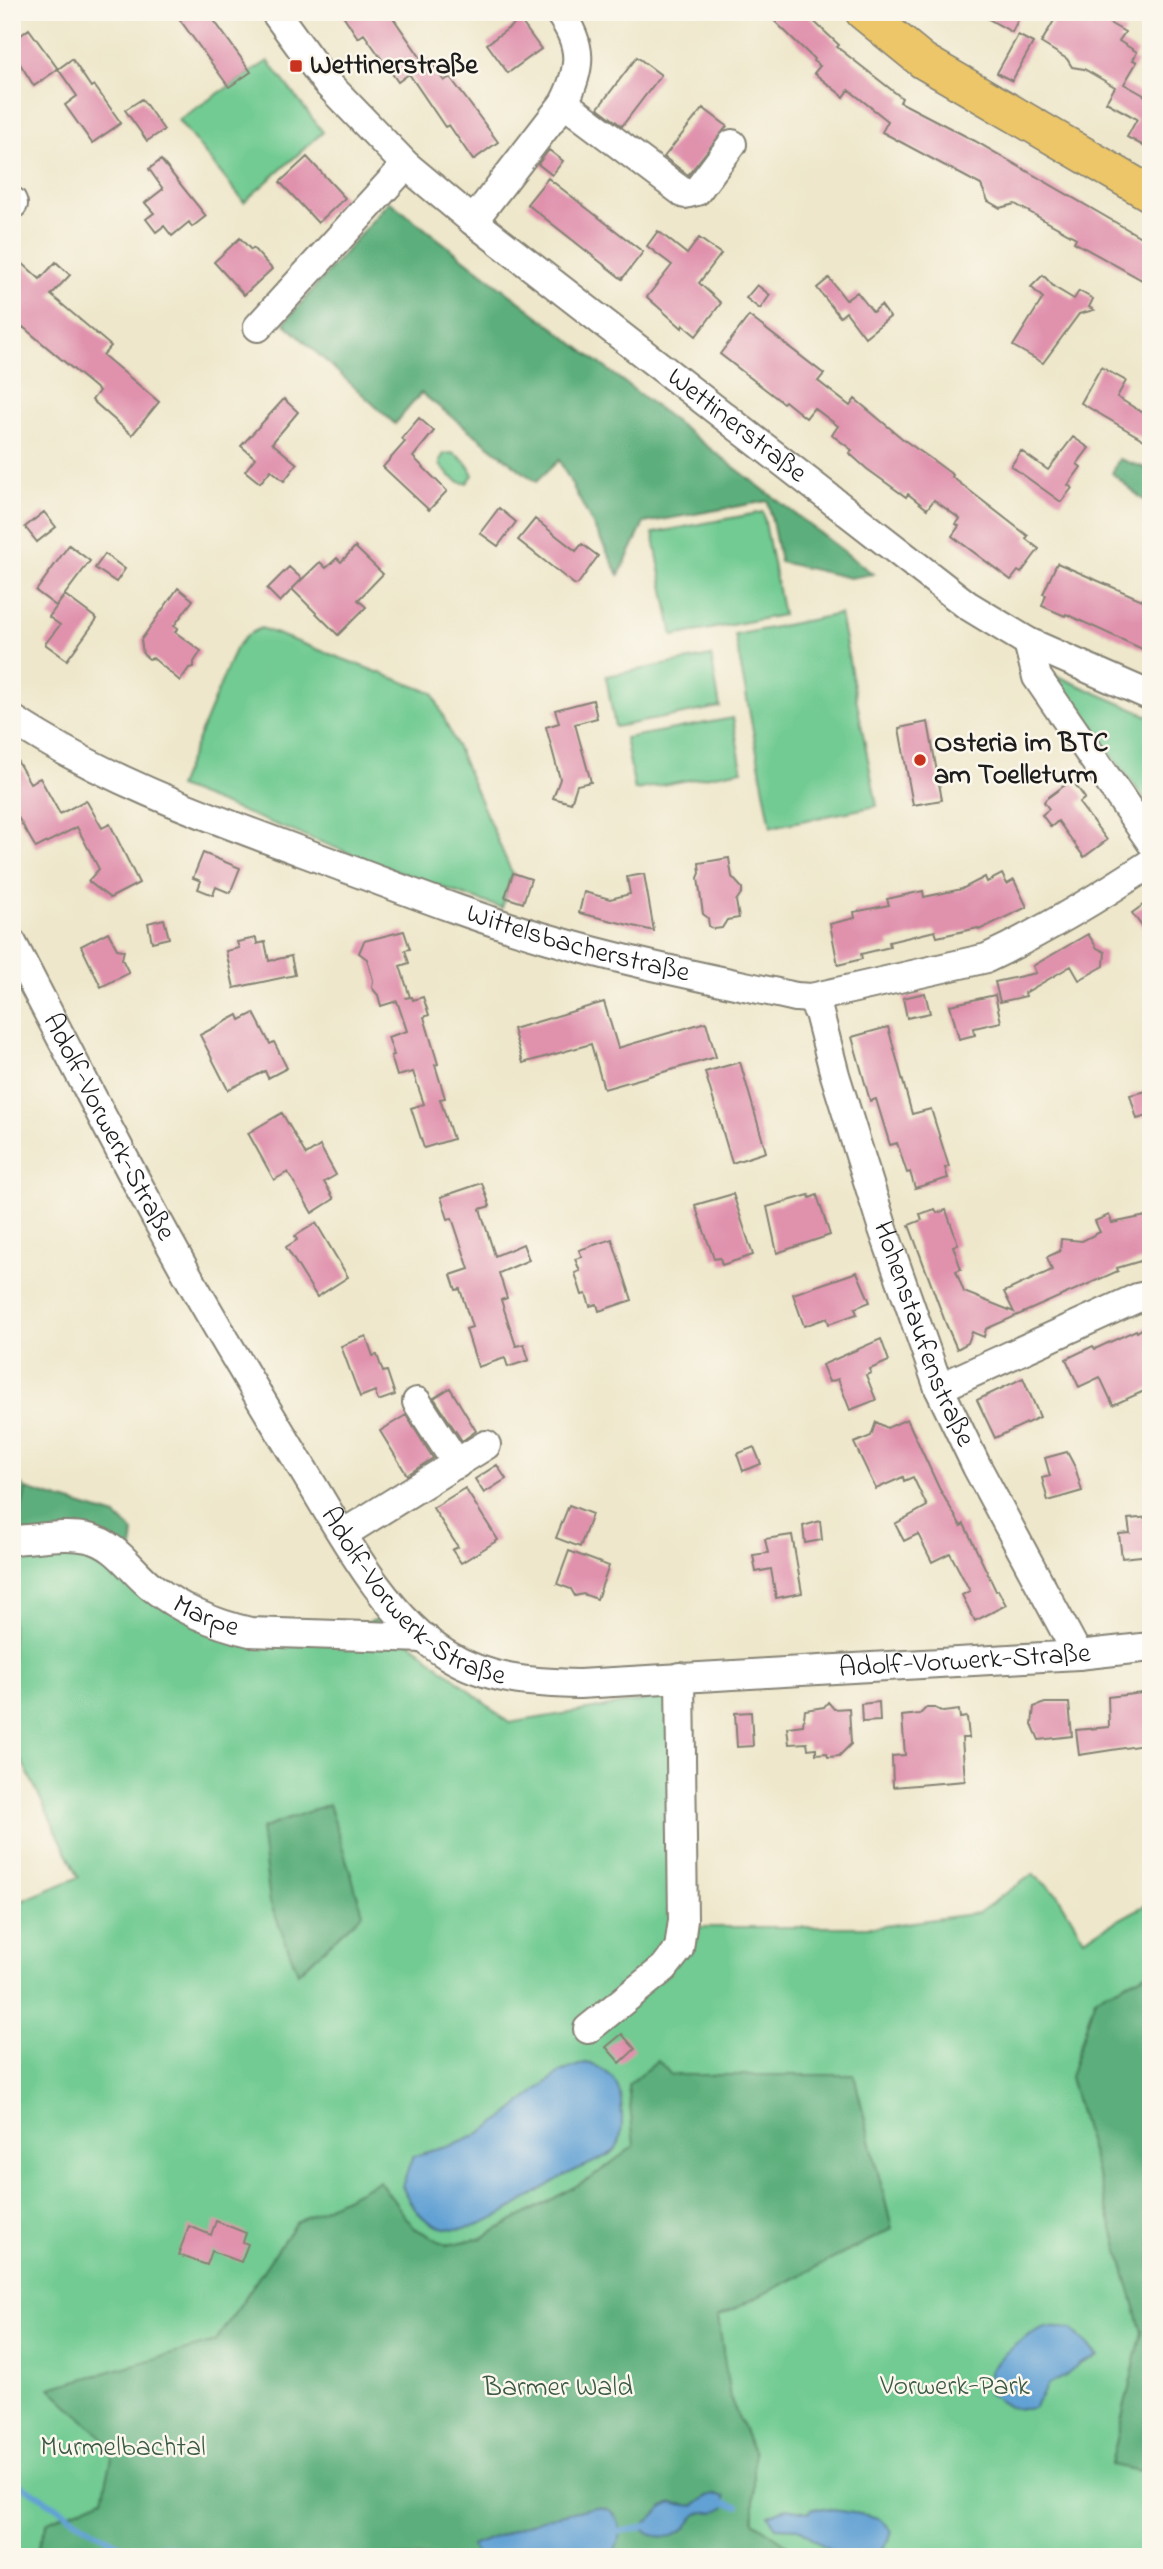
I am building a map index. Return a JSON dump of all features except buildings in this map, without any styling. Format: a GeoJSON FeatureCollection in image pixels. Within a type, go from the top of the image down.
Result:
{"type":"FeatureCollection","features":[{"type":"Feature","properties":{"kind":"main road"},"geometry":{"type":"LineString","coordinates":[[863,12],[923,61],[1151,194]]}},
{"type":"Feature","properties":{"kind":"street","name":"Wettinerstraße"},"geometry":{"type":"LineString","coordinates":[[275,12],[326,82],[405,165],[473,221],[967,605],[1028,642],[1151,696]]}},
{"type":"Feature","properties":{"kind":"street"},"geometry":{"type":"LineString","coordinates":[[473,221],[564,103],[576,74],[577,46],[571,29],[559,12]]}},
{"type":"Feature","properties":{"kind":"street"},"geometry":{"type":"LineString","coordinates":[[564,103],[685,194],[697,191],[732,144]]}},
{"type":"Feature","properties":{"kind":"street"},"geometry":{"type":"LineString","coordinates":[[258,327],[405,165]]}},
{"type":"Feature","properties":{"kind":"street"},"geometry":{"type":"LineString","coordinates":[[1028,642],[1037,677],[1151,842]]}},
{"type":"Feature","properties":{"kind":"street","name":"Wittelsbacherstraße"},"geometry":{"type":"LineString","coordinates":[[12,719],[44,740],[106,772],[188,809],[524,932],[635,963],[796,997],[811,998],[987,957],[1014,945],[1107,892],[1151,863]]}},
{"type":"Feature","properties":{"kind":"street","name":"Adolf-Vorwerk-Straße"},"geometry":{"type":"LineString","coordinates":[[12,943],[177,1257],[234,1357],[343,1534],[397,1614],[445,1654],[468,1667],[497,1676],[536,1683],[579,1684],[1078,1655],[1151,1647]]}},
{"type":"Feature","properties":{"kind":"street","name":"Hohenstaufenstraße"},"geometry":{"type":"LineString","coordinates":[[811,998],[819,1013],[835,1075],[883,1229],[939,1388],[977,1467],[1078,1655]]}},
{"type":"Feature","properties":{"kind":"street"},"geometry":{"type":"LineString","coordinates":[[939,1388],[1138,1298],[1151,1295]]}},
{"type":"Feature","properties":{"kind":"street"},"geometry":{"type":"LineString","coordinates":[[417,1402],[457,1464]]}},
{"type":"Feature","properties":{"kind":"street"},"geometry":{"type":"LineString","coordinates":[[343,1534],[486,1445]]}},
{"type":"Feature","properties":{"kind":"street","name":"Marpe"},"geometry":{"type":"LineString","coordinates":[[12,1540],[89,1538],[126,1559],[151,1587],[196,1615],[223,1626],[250,1632],[425,1638]]}},
{"type":"Feature","properties":{"kind":"street"},"geometry":{"type":"LineString","coordinates":[[588,2029],[664,1968],[679,1949],[682,1920],[680,1677]]}},
{"type":"Feature","properties":{"kind":"green space"},"geometry":{"type":"Polygon","coordinates":[[[268,61],[323,132],[244,202],[178,120],[268,61]]]}},
{"type":"Feature","properties":{"kind":"green space"},"geometry":{"type":"Polygon","coordinates":[[[389,201],[873,574],[850,578],[780,562],[768,501],[644,523],[619,575],[559,460],[536,482],[421,393],[395,424],[284,323],[389,201]]]}},
{"type":"Feature","properties":{"kind":"green space"},"geometry":{"type":"Polygon","coordinates":[[[452,453],[462,459],[473,475],[467,483],[455,480],[440,465],[444,454],[452,453]]]}},
{"type":"Feature","properties":{"kind":"green space"},"geometry":{"type":"Polygon","coordinates":[[[1119,459],[1151,470],[1151,501],[1142,499],[1112,473],[1119,459]]]}},
{"type":"Feature","properties":{"kind":"green space"},"geometry":{"type":"Polygon","coordinates":[[[763,512],[783,615],[673,636],[653,533],[763,512]]]}},
{"type":"Feature","properties":{"kind":"green space"},"geometry":{"type":"Polygon","coordinates":[[[840,614],[877,806],[771,827],[735,635],[840,614]]]}},
{"type":"Feature","properties":{"kind":"green space"},"geometry":{"type":"Polygon","coordinates":[[[261,628],[433,693],[512,873],[502,908],[414,878],[178,787],[235,649],[247,635],[261,628]]]}},
{"type":"Feature","properties":{"kind":"green space"},"geometry":{"type":"Polygon","coordinates":[[[711,656],[720,707],[615,727],[606,676],[711,656]]]}},
{"type":"Feature","properties":{"kind":"green space"},"geometry":{"type":"Polygon","coordinates":[[[1053,674],[1151,717],[1151,808],[1056,681],[1053,674]]]}},
{"type":"Feature","properties":{"kind":"green space"},"geometry":{"type":"Polygon","coordinates":[[[733,718],[742,770],[635,790],[625,738],[733,718]]]}},
{"type":"Feature","properties":{"kind":"green space"},"geometry":{"type":"Polygon","coordinates":[[[12,1477],[26,1489],[17,1530],[95,1530],[154,1579],[217,1615],[348,1629],[381,1618],[509,1723],[671,1696],[696,1927],[877,1927],[978,1913],[1033,1874],[1057,1894],[1084,1939],[1151,1902],[1151,1971],[1095,1998],[1070,2077],[1142,2332],[1111,2465],[1151,2473],[1151,2557],[12,2557],[12,1905],[79,1877],[12,1741],[12,1477]],[[671,2075],[628,2085],[635,2146],[591,2178],[482,2238],[447,2245],[414,2228],[379,2182],[296,2222],[215,2342],[182,2352],[728,2392],[718,2317],[892,2229],[854,2076],[671,2075]]]}},
{"type":"Feature","properties":{"kind":"green space"},"geometry":{"type":"Polygon","coordinates":[[[26,1489],[116,1516],[134,1532],[131,1561],[17,1530],[26,1489]]]}},
{"type":"Feature","properties":{"kind":"green space"},"geometry":{"type":"Polygon","coordinates":[[[329,1804],[363,1913],[298,1973],[270,1902],[261,1829],[329,1804]]]}},
{"type":"Feature","properties":{"kind":"green space"},"geometry":{"type":"Polygon","coordinates":[[[1151,1971],[1151,2473],[1111,2465],[1142,2332],[1070,2077],[1095,1998],[1151,1971]]]}},
{"type":"Feature","properties":{"kind":"green space","name":"Barmer Wald"},"geometry":{"type":"Polygon","coordinates":[[[658,2060],[671,2075],[854,2075],[892,2229],[718,2317],[730,2398],[754,2453],[754,2522],[804,2557],[34,2557],[48,2522],[103,2498],[114,2448],[50,2388],[215,2342],[296,2222],[379,2181],[414,2228],[447,2245],[482,2238],[591,2178],[634,2146],[628,2085],[658,2060]]]}},
{"type":"Feature","properties":{"kind":"water"},"geometry":{"type":"Polygon","coordinates":[[[585,2063],[606,2072],[616,2083],[622,2127],[615,2150],[562,2177],[498,2216],[476,2225],[455,2229],[435,2225],[417,2212],[402,2186],[413,2156],[454,2145],[475,2136],[501,2120],[560,2072],[585,2063]]]}},
{"type":"Feature","properties":{"kind":"water"},"geometry":{"type":"Polygon","coordinates":[[[1045,2327],[1072,2329],[1098,2356],[1080,2364],[1048,2385],[1033,2408],[1014,2408],[987,2393],[990,2372],[996,2363],[1015,2345],[1045,2327]]]}},
{"type":"Feature","properties":{"kind":"water"},"geometry":{"type":"Polygon","coordinates":[[[715,2494],[725,2497],[724,2508],[717,2512],[698,2514],[687,2527],[676,2534],[652,2535],[641,2528],[663,2507],[672,2503],[694,2506],[707,2496],[715,2494]]]}},
{"type":"Feature","properties":{"kind":"water"},"geometry":{"type":"Polygon","coordinates":[[[595,2507],[611,2511],[620,2528],[616,2548],[608,2557],[479,2557],[471,2546],[542,2519],[595,2507]]]}},
{"type":"Feature","properties":{"kind":"water"},"geometry":{"type":"Polygon","coordinates":[[[786,2508],[809,2512],[813,2508],[867,2515],[880,2519],[892,2531],[889,2541],[874,2557],[840,2557],[798,2528],[776,2527],[768,2515],[786,2508]]]}},
{"type":"Feature","properties":{"kind":"waterway"},"geometry":{"type":"LineString","coordinates":[[12,2481],[125,2547],[137,2549],[168,2546],[204,2557]]}},
{"type":"Feature","properties":{"kind":"waterway"},"geometry":{"type":"LineString","coordinates":[[720,2504],[738,2506]]}},
{"type":"Feature","properties":{"kind":"waterway"},"geometry":{"type":"LineString","coordinates":[[612,2533],[646,2527]]}},
{"type":"Feature","properties":{"kind":"waterway"},"geometry":{"type":"LineString","coordinates":[[898,2551],[901,2557]]}},
{"type":"Feature","properties":{"kind":"place","name":"Wettinerstraße"},"geometry":{"type":"Point","coordinates":[296,66]}},
{"type":"Feature","properties":{"kind":"place","name":"Osteria im BTC am Toelleturm"},"geometry":{"type":"Point","coordinates":[920,760]}},
{"type":"Feature","properties":{"kind":"park label","name":"Vorwerk-Park"},"geometry":{"type":"Point","coordinates":[955,2387]}},
{"type":"Feature","properties":{"kind":"park label","name":"Murmelbachtal"},"geometry":{"type":"Point","coordinates":[123,2448]}}]}
